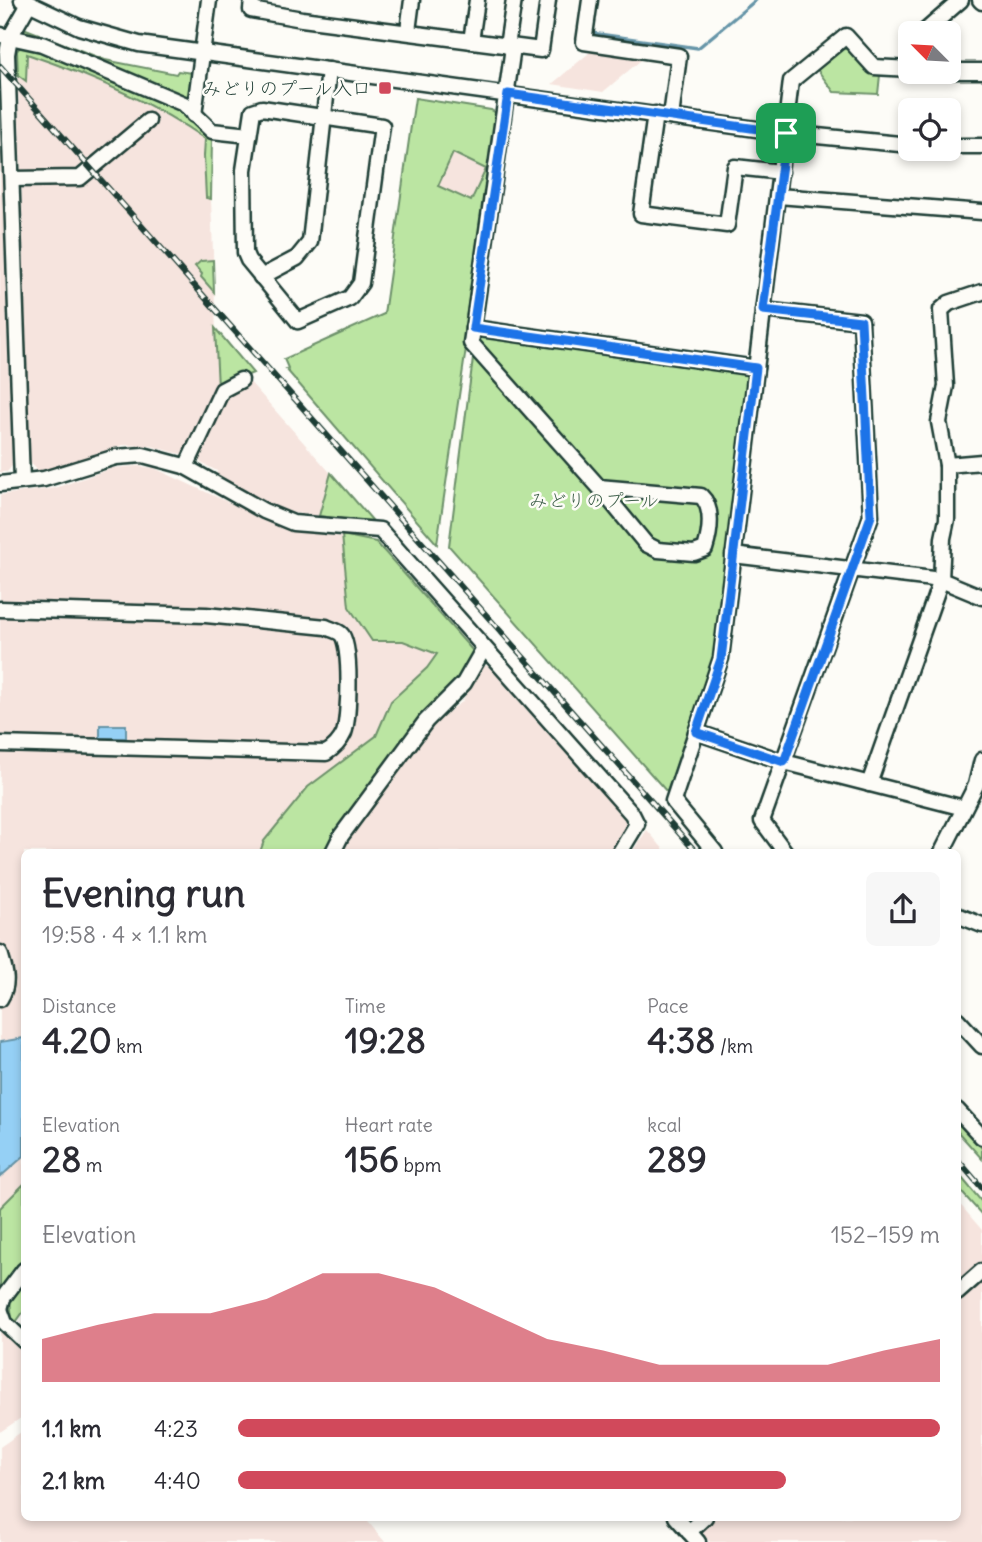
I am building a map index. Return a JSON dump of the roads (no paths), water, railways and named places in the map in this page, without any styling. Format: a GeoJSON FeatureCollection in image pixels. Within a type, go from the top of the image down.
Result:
{"type":"FeatureCollection","features":[{"type":"Feature","properties":{"kind":"street"},"geometry":{"type":"LineString","coordinates":[[194,115],[209,0]]}},
{"type":"Feature","properties":{"kind":"street"},"geometry":{"type":"LineString","coordinates":[[253,0],[251,10],[302,19],[541,50],[548,0]]}},
{"type":"Feature","properties":{"kind":"street"},"geometry":{"type":"LineString","coordinates":[[408,32],[412,0]]}},
{"type":"Feature","properties":{"kind":"street"},"geometry":{"type":"LineString","coordinates":[[471,41],[477,0]]}},
{"type":"Feature","properties":{"kind":"street"},"geometry":{"type":"LineString","coordinates":[[514,0],[508,94],[471,343],[651,548],[694,553],[705,549],[709,509],[701,496],[599,487]]}},
{"type":"Feature","properties":{"kind":"street"},"geometry":{"type":"LineString","coordinates":[[590,0],[584,42],[679,56],[671,117]]}},
{"type":"Feature","properties":{"kind":"street"},"geometry":{"type":"LineString","coordinates":[[937,21],[961,0]]}},
{"type":"Feature","properties":{"kind":"street"},"geometry":{"type":"LineString","coordinates":[[22,481],[5,36],[25,2],[79,27],[117,39],[203,53],[786,133],[898,144]]}},
{"type":"Feature","properties":{"kind":"street"},"geometry":{"type":"LineString","coordinates":[[5,36],[42,44],[184,104],[212,131],[249,135]]}},
{"type":"Feature","properties":{"kind":"street"},"geometry":{"type":"LineString","coordinates":[[712,849],[673,801],[721,659],[791,81],[846,36],[874,67],[898,68]]}},
{"type":"Feature","properties":{"kind":"street"},"geometry":{"type":"LineString","coordinates":[[261,277],[298,258],[310,242],[329,70]]}},
{"type":"Feature","properties":{"kind":"street"},"geometry":{"type":"LineString","coordinates":[[961,71],[982,71]]}},
{"type":"Feature","properties":{"kind":"street"},"geometry":{"type":"LineString","coordinates":[[262,108],[323,117],[382,126],[361,283],[350,298],[298,321],[261,277],[245,253],[244,170],[253,111],[262,108]]}},
{"type":"Feature","properties":{"kind":"street"},"geometry":{"type":"LineString","coordinates":[[655,114],[641,214],[727,225],[735,167],[781,172]]}},
{"type":"Feature","properties":{"kind":"street"},"geometry":{"type":"LineString","coordinates":[[12,179],[80,178],[148,121]]}},
{"type":"Feature","properties":{"kind":"street"},"geometry":{"type":"LineString","coordinates":[[961,146],[982,146]]}},
{"type":"Feature","properties":{"kind":"street"},"geometry":{"type":"LineString","coordinates":[[778,196],[982,212]]}},
{"type":"Feature","properties":{"kind":"street"},"geometry":{"type":"LineString","coordinates":[[869,784],[941,580],[943,538],[947,519],[947,465],[939,422],[946,386],[941,310],[949,303],[982,292]]}},
{"type":"Feature","properties":{"kind":"street"},"geometry":{"type":"LineString","coordinates":[[763,310],[861,321],[871,516],[762,821],[783,849]]}},
{"type":"Feature","properties":{"kind":"street"},"geometry":{"type":"LineString","coordinates":[[473,328],[756,368]]}},
{"type":"Feature","properties":{"kind":"street"},"geometry":{"type":"LineString","coordinates":[[187,467],[222,390],[242,380]]}},
{"type":"Feature","properties":{"kind":"street"},"geometry":{"type":"LineString","coordinates":[[0,484],[44,479],[116,457],[159,458],[187,467],[264,511],[293,523],[380,530],[632,814],[637,824],[622,849]]}},
{"type":"Feature","properties":{"kind":"street"},"geometry":{"type":"LineString","coordinates":[[947,465],[982,462]]}},
{"type":"Feature","properties":{"kind":"street"},"geometry":{"type":"LineString","coordinates":[[733,555],[941,580],[982,597]]}},
{"type":"Feature","properties":{"kind":"street"},"geometry":{"type":"LineString","coordinates":[[0,610],[205,615],[326,627],[341,634],[346,643],[348,709],[344,732],[336,746],[326,753],[0,744]]}},
{"type":"Feature","properties":{"kind":"street"},"geometry":{"type":"LineString","coordinates":[[334,849],[341,836],[426,721],[464,683],[484,648]]}},
{"type":"Feature","properties":{"kind":"street"},"geometry":{"type":"LineString","coordinates":[[696,732],[784,762],[964,808]]}},
{"type":"Feature","properties":{"kind":"street"},"geometry":{"type":"LineString","coordinates":[[944,849],[976,785],[982,760]]}},
{"type":"Feature","properties":{"kind":"street"},"geometry":{"type":"LineString","coordinates":[[961,917],[982,925]]}},
{"type":"Feature","properties":{"kind":"street"},"geometry":{"type":"LineString","coordinates":[[0,953],[7,976],[5,991],[0,999]]}},
{"type":"Feature","properties":{"kind":"street"},"geometry":{"type":"LineString","coordinates":[[961,1023],[982,1046]]}},
{"type":"Feature","properties":{"kind":"street"},"geometry":{"type":"LineString","coordinates":[[961,1114],[982,1138]]}},
{"type":"Feature","properties":{"kind":"street"},"geometry":{"type":"LineString","coordinates":[[961,1289],[982,1271]]}},
{"type":"Feature","properties":{"kind":"street"},"geometry":{"type":"LineString","coordinates":[[21,1274],[3,1298],[0,1309],[5,1323],[21,1338]]}},
{"type":"Feature","properties":{"kind":"street"},"geometry":{"type":"LineString","coordinates":[[679,1521],[693,1537],[703,1521]]}},
{"type":"Feature","properties":{"kind":"water"},"geometry":{"type":"Polygon","coordinates":[[[100,725],[126,725],[126,738],[100,738],[100,725]]]}},
{"type":"Feature","properties":{"kind":"water"},"geometry":{"type":"Polygon","coordinates":[[[21,1038],[21,1159],[0,1177],[0,1042],[21,1038]]]}},
{"type":"Feature","properties":{"kind":"waterway"},"geometry":{"type":"LineString","coordinates":[[591,33],[698,48],[756,0]]}},
{"type":"Feature","properties":{"kind":"railway"},"geometry":{"type":"LineString","coordinates":[[0,66],[693,849]]}},
{"type":"Feature","properties":{"kind":"railway"},"geometry":{"type":"LineString","coordinates":[[961,1164],[982,1188]]}},
{"type":"Feature","properties":{"kind":"place","name":"みどりのプール入口"},"geometry":{"type":"Point","coordinates":[385,88]}},
{"type":"Feature","properties":{"kind":"park label","name":"みどりのプール"},"geometry":{"type":"Point","coordinates":[594,500]}}]}
